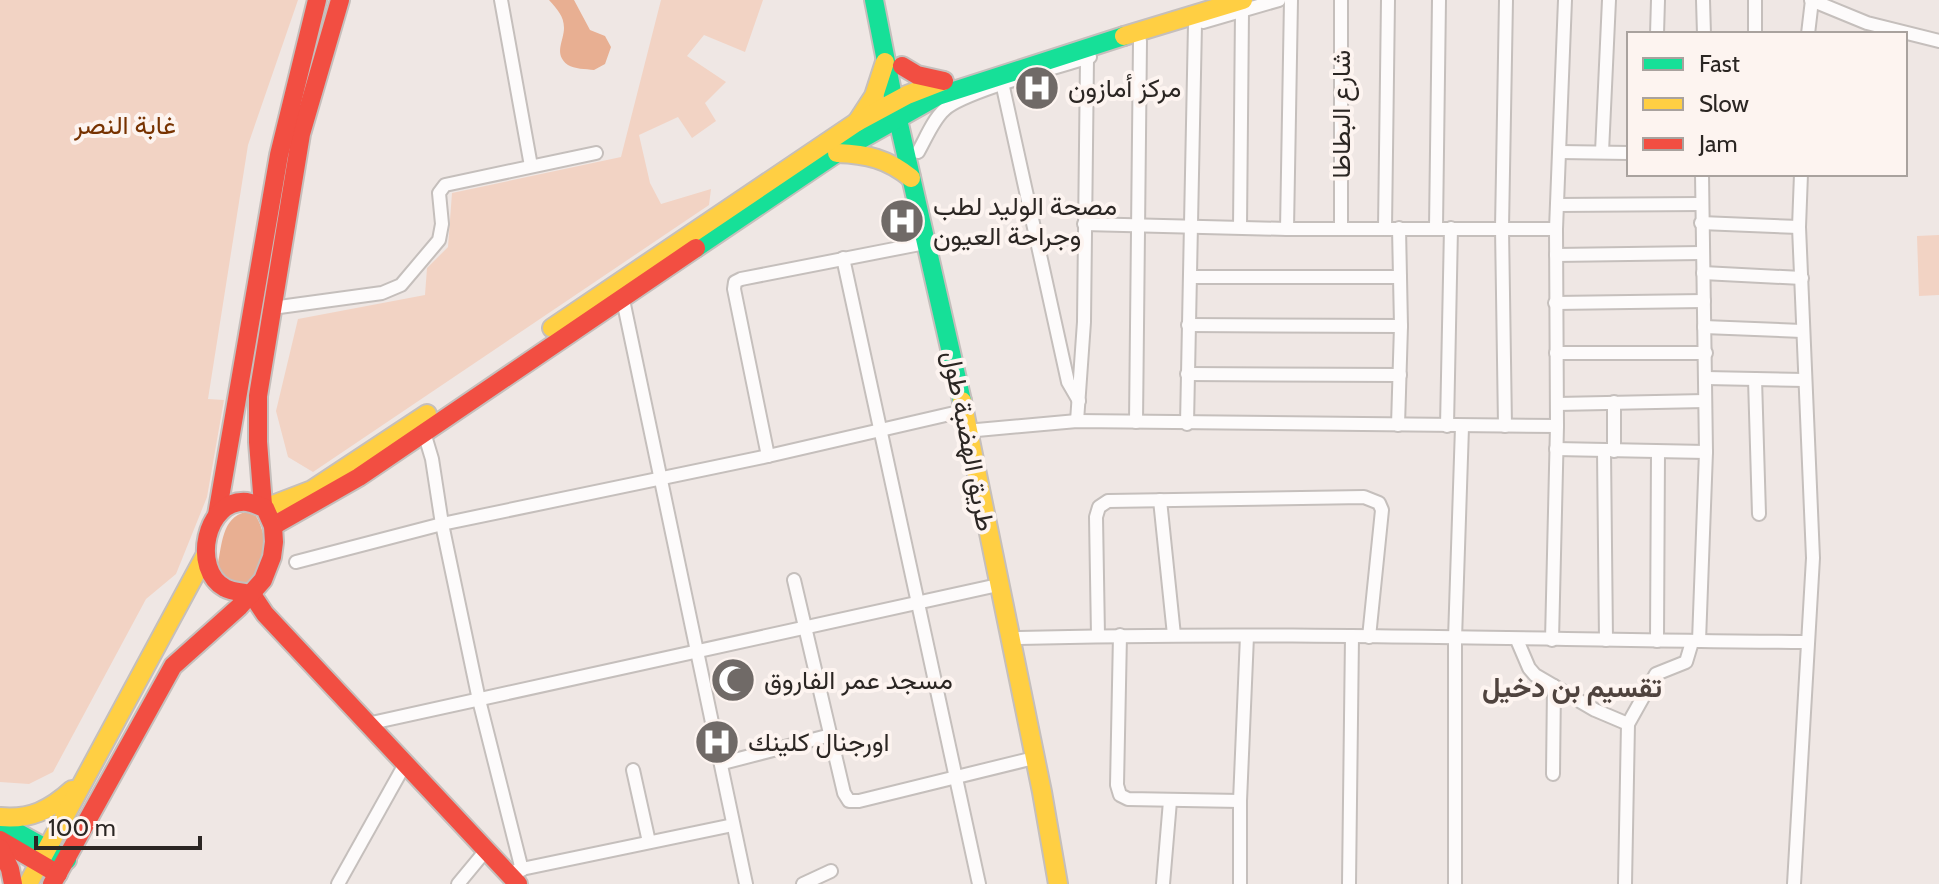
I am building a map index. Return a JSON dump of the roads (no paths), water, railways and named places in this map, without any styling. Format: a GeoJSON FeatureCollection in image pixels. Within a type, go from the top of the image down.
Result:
{"type":"FeatureCollection","features":[{"type":"Feature","properties":{"kind":"main road"},"geometry":{"type":"LineString","coordinates":[[0,820],[44,856],[59,873],[177,660],[239,607],[254,590],[272,557],[273,526],[264,506],[258,396],[272,308],[288,157],[339,4],[317,0],[288,157],[249,329],[217,515],[208,534],[205,556],[207,569],[214,581],[224,589],[237,594],[254,590]]}},
{"type":"Feature","properties":{"kind":"main road","name":"طريق الهضبة طول"},"geometry":{"type":"LineString","coordinates":[[874,0],[894,63]]}},
{"type":"Feature","properties":{"kind":"main road","name":"طريق الهضبة طول"},"geometry":{"type":"LineString","coordinates":[[888,0],[911,178],[963,411],[1058,884]]}},
{"type":"Feature","properties":{"kind":"main road"},"geometry":{"type":"LineString","coordinates":[[746,204],[837,153],[902,106],[944,81],[1199,0]]}},
{"type":"Feature","properties":{"kind":"main road"},"geometry":{"type":"LineString","coordinates":[[273,526],[359,477],[422,427],[746,204],[857,122],[1242,6]]}},
{"type":"Feature","properties":{"kind":"main road"},"geometry":{"type":"LineString","coordinates":[[857,122],[894,63],[917,75],[944,81]]}},
{"type":"Feature","properties":{"kind":"main road","name":"طريق الهضبة طول"},"geometry":{"type":"LineString","coordinates":[[902,106],[918,152],[1054,796],[1068,884]]}},
{"type":"Feature","properties":{"kind":"main road"},"geometry":{"type":"LineString","coordinates":[[837,153],[883,157],[911,178]]}},
{"type":"Feature","properties":{"kind":"main road"},"geometry":{"type":"LineString","coordinates":[[249,329],[268,333]]}},
{"type":"Feature","properties":{"kind":"main road"},"geometry":{"type":"LineString","coordinates":[[217,515],[239,502],[264,506],[312,490],[422,427]]}},
{"type":"Feature","properties":{"kind":"main road"},"geometry":{"type":"LineString","coordinates":[[261,467],[268,476],[289,489],[312,490]]}},
{"type":"Feature","properties":{"kind":"main road"},"geometry":{"type":"LineString","coordinates":[[28,884],[205,556]]}},
{"type":"Feature","properties":{"kind":"main road"},"geometry":{"type":"LineString","coordinates":[[254,590],[265,614],[283,634],[487,849],[516,875]]}},
{"type":"Feature","properties":{"kind":"main road"},"geometry":{"type":"LineString","coordinates":[[132,688],[154,700]]}},
{"type":"Feature","properties":{"kind":"main road"},"geometry":{"type":"LineString","coordinates":[[0,820],[38,817],[53,808],[85,775]]}},
{"type":"Feature","properties":{"kind":"main road"},"geometry":{"type":"LineString","coordinates":[[0,840],[44,856]]}},
{"type":"Feature","properties":{"kind":"main road"},"geometry":{"type":"LineString","coordinates":[[0,848],[13,884]]}},
{"type":"Feature","properties":{"kind":"street"},"geometry":{"type":"LineString","coordinates":[[501,0],[531,166]]}},
{"type":"Feature","properties":{"kind":"street"},"geometry":{"type":"LineString","coordinates":[[918,152],[944,110],[1001,80],[1087,58],[1242,6],[1279,0]]}},
{"type":"Feature","properties":{"kind":"street"},"geometry":{"type":"LineString","coordinates":[[1287,229],[1291,0]]}},
{"type":"Feature","properties":{"kind":"street","name":"شارع البطاطا"},"geometry":{"type":"LineString","coordinates":[[1341,0],[1341,228]]}},
{"type":"Feature","properties":{"kind":"street"},"geometry":{"type":"LineString","coordinates":[[1388,0],[1392,228],[1400,277],[1398,425]]}},
{"type":"Feature","properties":{"kind":"street"},"geometry":{"type":"LineString","coordinates":[[1436,227],[1439,0]]}},
{"type":"Feature","properties":{"kind":"street"},"geometry":{"type":"LineString","coordinates":[[1505,426],[1502,228],[1506,0]]}},
{"type":"Feature","properties":{"kind":"street"},"geometry":{"type":"LineString","coordinates":[[1552,640],[1557,426],[1556,229],[1565,0]]}},
{"type":"Feature","properties":{"kind":"street"},"geometry":{"type":"LineString","coordinates":[[1602,152],[1609,0]]}},
{"type":"Feature","properties":{"kind":"street"},"geometry":{"type":"LineString","coordinates":[[1657,32],[1658,0]]}},
{"type":"Feature","properties":{"kind":"street"},"geometry":{"type":"LineString","coordinates":[[1703,0],[1704,32]]}},
{"type":"Feature","properties":{"kind":"street"},"geometry":{"type":"LineString","coordinates":[[1755,0],[1755,32]]}},
{"type":"Feature","properties":{"kind":"street"},"geometry":{"type":"LineString","coordinates":[[1808,32],[1811,0],[1826,3],[1867,23],[1903,32]]}},
{"type":"Feature","properties":{"kind":"street"},"geometry":{"type":"LineString","coordinates":[[1240,227],[1242,6]]}},
{"type":"Feature","properties":{"kind":"street"},"geometry":{"type":"LineString","coordinates":[[1187,424],[1195,24]]}},
{"type":"Feature","properties":{"kind":"street"},"geometry":{"type":"LineString","coordinates":[[1907,33],[1939,41]]}},
{"type":"Feature","properties":{"kind":"street"},"geometry":{"type":"LineString","coordinates":[[1136,422],[1140,41]]}},
{"type":"Feature","properties":{"kind":"street"},"geometry":{"type":"LineString","coordinates":[[1077,421],[1083,334],[1087,58]]}},
{"type":"Feature","properties":{"kind":"street"},"geometry":{"type":"LineString","coordinates":[[1001,80],[1068,382],[1079,401]]}},
{"type":"Feature","properties":{"kind":"street"},"geometry":{"type":"LineString","coordinates":[[1560,152],[1627,153]]}},
{"type":"Feature","properties":{"kind":"street"},"geometry":{"type":"LineString","coordinates":[[272,308],[382,293],[401,285],[439,240],[442,224],[440,189],[445,185],[596,153]]}},
{"type":"Feature","properties":{"kind":"street"},"geometry":{"type":"LineString","coordinates":[[1625,884],[1628,724],[1656,674],[1686,662],[1696,642],[1706,452],[1702,176]]}},
{"type":"Feature","properties":{"kind":"street"},"geometry":{"type":"LineString","coordinates":[[1794,884],[1813,558],[1802,331],[1801,176]]}},
{"type":"Feature","properties":{"kind":"street"},"geometry":{"type":"LineString","coordinates":[[1557,205],[1701,204]]}},
{"type":"Feature","properties":{"kind":"street"},"geometry":{"type":"LineString","coordinates":[[1701,223],[1799,227]]}},
{"type":"Feature","properties":{"kind":"street"},"geometry":{"type":"LineString","coordinates":[[1084,224],[1287,229],[1556,229]]}},
{"type":"Feature","properties":{"kind":"street"},"geometry":{"type":"LineString","coordinates":[[1447,426],[1451,228]]}},
{"type":"Feature","properties":{"kind":"street"},"geometry":{"type":"LineString","coordinates":[[768,456],[735,282],[925,243]]}},
{"type":"Feature","properties":{"kind":"street"},"geometry":{"type":"LineString","coordinates":[[1556,255],[1701,253]]}},
{"type":"Feature","properties":{"kind":"street"},"geometry":{"type":"LineString","coordinates":[[843,258],[979,884]]}},
{"type":"Feature","properties":{"kind":"street"},"geometry":{"type":"LineString","coordinates":[[1703,273],[1802,278]]}},
{"type":"Feature","properties":{"kind":"street"},"geometry":{"type":"LineString","coordinates":[[1190,277],[1400,277]]}},
{"type":"Feature","properties":{"kind":"street"},"geometry":{"type":"LineString","coordinates":[[620,288],[723,763],[746,884]]}},
{"type":"Feature","properties":{"kind":"street"},"geometry":{"type":"LineString","coordinates":[[1555,303],[1704,301]]}},
{"type":"Feature","properties":{"kind":"street"},"geometry":{"type":"LineString","coordinates":[[1188,325],[1401,326]]}},
{"type":"Feature","properties":{"kind":"street"},"geometry":{"type":"LineString","coordinates":[[1704,327],[1802,331]]}},
{"type":"Feature","properties":{"kind":"street"},"geometry":{"type":"LineString","coordinates":[[1058,336],[1083,334]]}},
{"type":"Feature","properties":{"kind":"street"},"geometry":{"type":"LineString","coordinates":[[1556,353],[1706,353]]}},
{"type":"Feature","properties":{"kind":"street"},"geometry":{"type":"LineString","coordinates":[[1187,374],[1400,375]]}},
{"type":"Feature","properties":{"kind":"street"},"geometry":{"type":"LineString","coordinates":[[1706,378],[1804,380]]}},
{"type":"Feature","properties":{"kind":"street"},"geometry":{"type":"LineString","coordinates":[[1755,379],[1759,514]]}},
{"type":"Feature","properties":{"kind":"street"},"geometry":{"type":"LineString","coordinates":[[1557,404],[1705,401]]}},
{"type":"Feature","properties":{"kind":"street"},"geometry":{"type":"LineString","coordinates":[[1606,640],[1609,451],[1614,402]]}},
{"type":"Feature","properties":{"kind":"street"},"geometry":{"type":"LineString","coordinates":[[296,562],[442,524],[768,456],[963,411]]}},
{"type":"Feature","properties":{"kind":"street"},"geometry":{"type":"LineString","coordinates":[[977,430],[1077,421],[1557,426]]}},
{"type":"Feature","properties":{"kind":"street"},"geometry":{"type":"LineString","coordinates":[[422,427],[516,875],[733,825]]}},
{"type":"Feature","properties":{"kind":"street"},"geometry":{"type":"LineString","coordinates":[[1455,884],[1455,639],[1462,427]]}},
{"type":"Feature","properties":{"kind":"street"},"geometry":{"type":"LineString","coordinates":[[1556,449],[1706,452]]}},
{"type":"Feature","properties":{"kind":"street"},"geometry":{"type":"LineString","coordinates":[[1657,641],[1658,452]]}},
{"type":"Feature","properties":{"kind":"street"},"geometry":{"type":"LineString","coordinates":[[1098,636],[1096,517],[1099,507],[1108,501],[1364,497],[1379,503],[1382,510],[1369,637]]}},
{"type":"Feature","properties":{"kind":"street"},"geometry":{"type":"LineString","coordinates":[[1160,500],[1174,635]]}},
{"type":"Feature","properties":{"kind":"street"},"geometry":{"type":"LineString","coordinates":[[794,580],[844,793],[849,801],[1034,758]]}},
{"type":"Feature","properties":{"kind":"street"},"geometry":{"type":"LineString","coordinates":[[367,724],[998,585]]}},
{"type":"Feature","properties":{"kind":"street"},"geometry":{"type":"LineString","coordinates":[[1120,635],[1118,791],[1128,799],[1240,801]]}},
{"type":"Feature","properties":{"kind":"street"},"geometry":{"type":"LineString","coordinates":[[1019,638],[1174,635],[1806,642]]}},
{"type":"Feature","properties":{"kind":"street"},"geometry":{"type":"LineString","coordinates":[[1240,884],[1247,636]]}},
{"type":"Feature","properties":{"kind":"street"},"geometry":{"type":"LineString","coordinates":[[1349,884],[1352,636]]}},
{"type":"Feature","properties":{"kind":"street"},"geometry":{"type":"LineString","coordinates":[[1517,640],[1535,675],[1595,710],[1628,724]]}},
{"type":"Feature","properties":{"kind":"street"},"geometry":{"type":"LineString","coordinates":[[1553,774],[1554,686]]}},
{"type":"Feature","properties":{"kind":"street"},"geometry":{"type":"LineString","coordinates":[[723,763],[831,735]]}},
{"type":"Feature","properties":{"kind":"street"},"geometry":{"type":"LineString","coordinates":[[338,884],[405,764]]}},
{"type":"Feature","properties":{"kind":"street"},"geometry":{"type":"LineString","coordinates":[[633,770],[649,842]]}},
{"type":"Feature","properties":{"kind":"street"},"geometry":{"type":"LineString","coordinates":[[1163,884],[1170,801]]}},
{"type":"Feature","properties":{"kind":"street"},"geometry":{"type":"LineString","coordinates":[[458,884],[487,849]]}},
{"type":"Feature","properties":{"kind":"street"},"geometry":{"type":"LineString","coordinates":[[803,884],[831,871]]}},
{"type":"Feature","properties":{"kind":"place","name":"مركز أمازون"},"geometry":{"type":"Point","coordinates":[1037,88]}},
{"type":"Feature","properties":{"kind":"place","name":"مصحة الوليد لطب وجراحة العيون"},"geometry":{"type":"Point","coordinates":[902,221]}},
{"type":"Feature","properties":{"kind":"place","name":"مسجد عمر الفاروق"},"geometry":{"type":"Point","coordinates":[733,680]}},
{"type":"Feature","properties":{"kind":"place","name":"اورجنال كلينك"},"geometry":{"type":"Point","coordinates":[717,742]}},
{"type":"Feature","properties":{"kind":"district","name":"تقسيم بن دخيل"},"geometry":{"type":"Point","coordinates":[1572,687]}},
{"type":"Feature","properties":{"kind":"park label","name":"غابة النصر"},"geometry":{"type":"Point","coordinates":[125,125]}}]}
